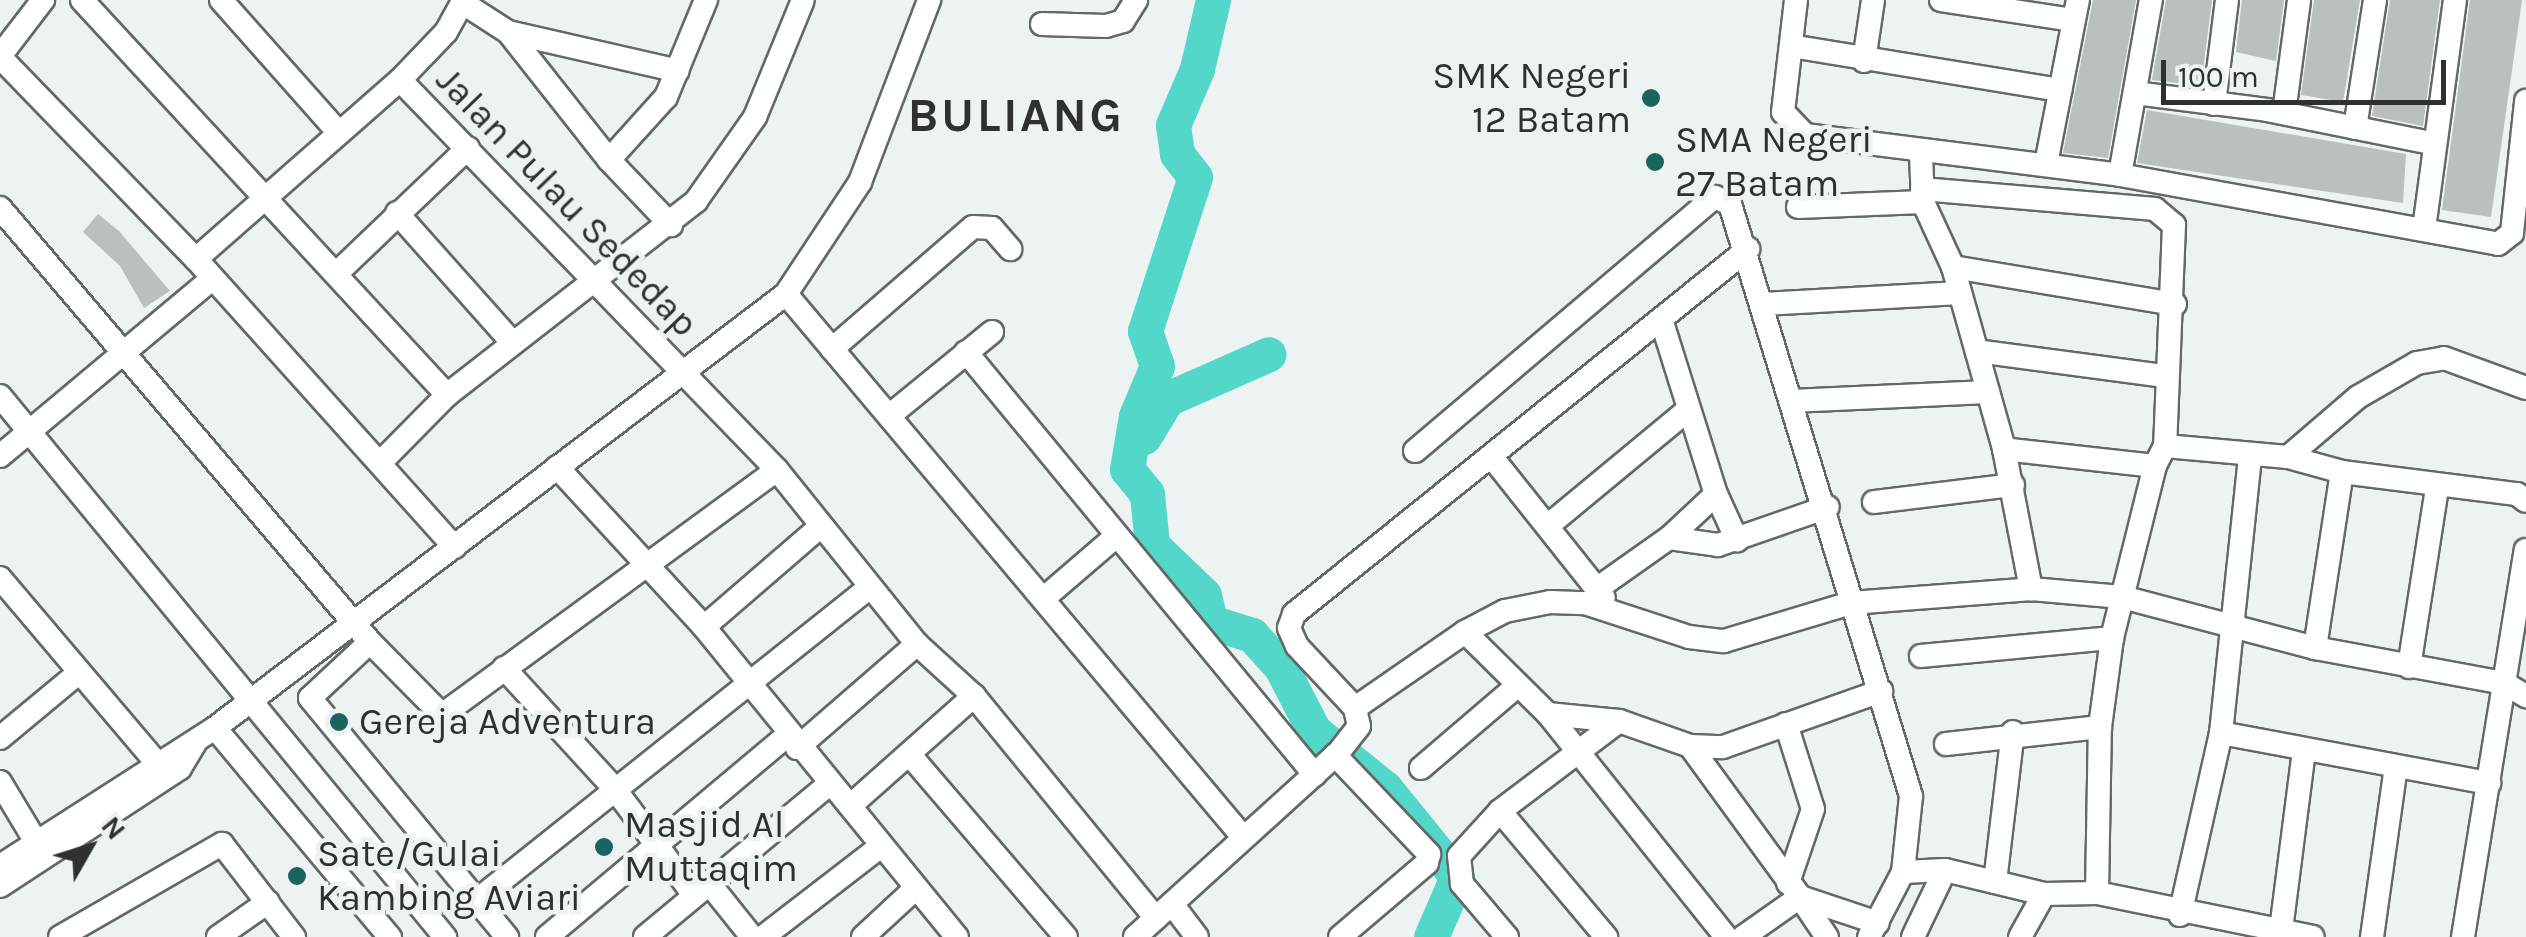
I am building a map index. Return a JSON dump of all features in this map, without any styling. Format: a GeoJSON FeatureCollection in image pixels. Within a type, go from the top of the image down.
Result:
{"type":"FeatureCollection","features":[{"type":"Feature","properties":{"kind":"street"},"geometry":{"type":"LineString","coordinates":[[43,0],[0,57],[196,258],[454,547]]}},
{"type":"Feature","properties":{"kind":"street"},"geometry":{"type":"LineString","coordinates":[[82,0],[447,395]]}},
{"type":"Feature","properties":{"kind":"street"},"geometry":{"type":"LineString","coordinates":[[221,0],[339,134]]}},
{"type":"Feature","properties":{"kind":"street"},"geometry":{"type":"LineString","coordinates":[[609,160],[660,105],[706,0]]}},
{"type":"Feature","properties":{"kind":"street"},"geometry":{"type":"LineString","coordinates":[[380,463],[447,395],[671,225],[696,201],[755,117],[803,0]]}},
{"type":"Feature","properties":{"kind":"street"},"geometry":{"type":"LineString","coordinates":[[1042,24],[1106,26],[1124,21],[1136,0]]}},
{"type":"Feature","properties":{"kind":"street"},"geometry":{"type":"LineString","coordinates":[[1796,0],[1783,112],[1789,126],[1805,136],[1922,177],[2156,209],[2174,225],[2175,304],[2160,456],[2112,638],[2100,726],[2097,894]]}},
{"type":"Feature","properties":{"kind":"street"},"geometry":{"type":"LineString","coordinates":[[1864,61],[1873,0]]}},
{"type":"Feature","properties":{"kind":"street"},"geometry":{"type":"LineString","coordinates":[[1940,0],[2076,10],[2046,164]]}},
{"type":"Feature","properties":{"kind":"street"},"geometry":{"type":"LineString","coordinates":[[2120,175],[2151,0]]}},
{"type":"Feature","properties":{"kind":"street"},"geometry":{"type":"LineString","coordinates":[[2214,104],[2227,0]]}},
{"type":"Feature","properties":{"kind":"street"},"geometry":{"type":"LineString","coordinates":[[2284,113],[2300,0]]}},
{"type":"Feature","properties":{"kind":"street"},"geometry":{"type":"LineString","coordinates":[[2356,128],[2375,0]]}},
{"type":"Feature","properties":{"kind":"street"},"geometry":{"type":"LineString","coordinates":[[2424,229],[2454,0]]}},
{"type":"Feature","properties":{"kind":"street"},"geometry":{"type":"LineString","coordinates":[[196,258],[269,200],[400,80],[446,32],[464,1],[508,32],[609,160],[671,225]]}},
{"type":"Feature","properties":{"kind":"street"},"geometry":{"type":"LineString","coordinates":[[507,937],[310,698],[363,632],[454,547],[786,294],[860,182],[923,1]]}},
{"type":"Feature","properties":{"kind":"street"},"geometry":{"type":"LineString","coordinates":[[508,32],[678,71]]}},
{"type":"Feature","properties":{"kind":"street"},"geometry":{"type":"LineString","coordinates":[[1791,46],[1864,61],[2060,90]]}},
{"type":"Feature","properties":{"kind":"street","name":"Jalan Pulau Sededap"},"geometry":{"type":"LineString","coordinates":[[400,80],[777,470],[917,644],[974,696],[1164,911],[1198,937]]}},
{"type":"Feature","properties":{"kind":"street"},"geometry":{"type":"LineString","coordinates":[[2135,93],[2284,113],[2435,144]]}},
{"type":"Feature","properties":{"kind":"street"},"geometry":{"type":"LineString","coordinates":[[1798,207],[1922,177],[2046,164],[2498,244],[2510,238],[2526,102]]}},
{"type":"Feature","properties":{"kind":"street"},"geometry":{"type":"LineString","coordinates":[[337,273],[468,148]]}},
{"type":"Feature","properties":{"kind":"street"},"geometry":{"type":"LineString","coordinates":[[1922,177],[1953,267],[2004,449],[2031,589]]}},
{"type":"Feature","properties":{"kind":"street"},"geometry":{"type":"LineString","coordinates":[[1415,451],[1715,197],[1737,214],[1791,401],[1828,507],[1851,603],[1911,796],[1903,872],[1873,930],[1794,890]]}},
{"type":"Feature","properties":{"kind":"street"},"geometry":{"type":"LineString","coordinates":[[0,208],[363,632],[442,715],[777,470]]}},
{"type":"Feature","properties":{"kind":"street"},"geometry":{"type":"LineString","coordinates":[[396,213],[513,343]]}},
{"type":"Feature","properties":{"kind":"street"},"geometry":{"type":"LineString","coordinates":[[832,349],[973,227],[992,228],[1010,249]]}},
{"type":"Feature","properties":{"kind":"street"},"geometry":{"type":"LineString","coordinates":[[1357,717],[1297,646],[1290,620],[1748,249]]}},
{"type":"Feature","properties":{"kind":"street"},"geometry":{"type":"LineString","coordinates":[[1953,267],[2175,304]]}},
{"type":"Feature","properties":{"kind":"street"},"geometry":{"type":"LineString","coordinates":[[0,456],[212,279]]}},
{"type":"Feature","properties":{"kind":"street"},"geometry":{"type":"LineString","coordinates":[[1763,304],[1960,293]]}},
{"type":"Feature","properties":{"kind":"street"},"geometry":{"type":"LineString","coordinates":[[786,294],[1243,837]]}},
{"type":"Feature","properties":{"kind":"street"},"geometry":{"type":"LineString","coordinates":[[1661,319],[1716,494],[1738,540]]}},
{"type":"Feature","properties":{"kind":"street"},"geometry":{"type":"LineString","coordinates":[[888,416],[992,332]]}},
{"type":"Feature","properties":{"kind":"street"},"geometry":{"type":"LineString","coordinates":[[1977,351],[2165,376]]}},
{"type":"Feature","properties":{"kind":"street"},"geometry":{"type":"LineString","coordinates":[[966,352],[1315,775]]}},
{"type":"Feature","properties":{"kind":"street"},"geometry":{"type":"LineString","coordinates":[[2288,457],[2358,397],[2417,363],[2444,358],[2526,388]]}},
{"type":"Feature","properties":{"kind":"street"},"geometry":{"type":"LineString","coordinates":[[1791,401],[1988,392]]}},
{"type":"Feature","properties":{"kind":"street"},"geometry":{"type":"LineString","coordinates":[[0,396],[255,699],[446,937]]}},
{"type":"Feature","properties":{"kind":"street"},"geometry":{"type":"LineString","coordinates":[[1550,524],[1689,408]]}},
{"type":"Feature","properties":{"kind":"street"},"geometry":{"type":"LineString","coordinates":[[2004,449],[2288,457],[2342,472],[2437,488],[2517,494],[2526,501]]}},
{"type":"Feature","properties":{"kind":"street"},"geometry":{"type":"LineString","coordinates":[[1491,456],[1550,524],[1604,598]]}},
{"type":"Feature","properties":{"kind":"street"},"geometry":{"type":"LineString","coordinates":[[2180,915],[2221,733],[2250,457]]}},
{"type":"Feature","properties":{"kind":"street"},"geometry":{"type":"LineString","coordinates":[[557,467],[642,567],[704,628],[751,683],[827,786],[850,806],[957,937]]}},
{"type":"Feature","properties":{"kind":"street"},"geometry":{"type":"LineString","coordinates":[[2315,648],[2342,472]]}},
{"type":"Feature","properties":{"kind":"street"},"geometry":{"type":"LineString","coordinates":[[1874,502],[2012,485]]}},
{"type":"Feature","properties":{"kind":"street"},"geometry":{"type":"LineString","coordinates":[[2409,667],[2437,488]]}},
{"type":"Feature","properties":{"kind":"street"},"geometry":{"type":"LineString","coordinates":[[1604,598],[1716,494]]}},
{"type":"Feature","properties":{"kind":"street"},"geometry":{"type":"LineString","coordinates":[[1670,538],[1697,545],[1738,540],[1828,507]]}},
{"type":"Feature","properties":{"kind":"street"},"geometry":{"type":"LineString","coordinates":[[704,628],[820,527]]}},
{"type":"Feature","properties":{"kind":"street"},"geometry":{"type":"LineString","coordinates":[[1042,599],[1115,537]]}},
{"type":"Feature","properties":{"kind":"street"},"geometry":{"type":"LineString","coordinates":[[2463,937],[2526,550]]}},
{"type":"Feature","properties":{"kind":"street"},"geometry":{"type":"LineString","coordinates":[[0,578],[157,763]]}},
{"type":"Feature","properties":{"kind":"street"},"geometry":{"type":"LineString","coordinates":[[476,901],[870,587]]}},
{"type":"Feature","properties":{"kind":"street"},"geometry":{"type":"LineString","coordinates":[[1135,937],[1315,775],[1336,754],[1357,717],[1465,632],[1505,611],[1550,602],[1604,598],[1689,637],[1724,641],[1851,603],[2031,589],[2122,597],[2231,622],[2315,648],[2504,683],[2526,696]]}},
{"type":"Feature","properties":{"kind":"street"},"geometry":{"type":"LineString","coordinates":[[0,866],[363,632]]}},
{"type":"Feature","properties":{"kind":"street"},"geometry":{"type":"LineString","coordinates":[[1465,632],[1548,714],[1575,756],[1726,937]]}},
{"type":"Feature","properties":{"kind":"street"},"geometry":{"type":"LineString","coordinates":[[1921,656],[2112,638]]}},
{"type":"Feature","properties":{"kind":"street"},"geometry":{"type":"LineString","coordinates":[[547,937],[657,845],[917,644]]}},
{"type":"Feature","properties":{"kind":"street"},"geometry":{"type":"LineString","coordinates":[[504,668],[614,788],[657,845],[752,937]]}},
{"type":"Feature","properties":{"kind":"street"},"geometry":{"type":"LineString","coordinates":[[0,738],[78,674]]}},
{"type":"Feature","properties":{"kind":"street"},"geometry":{"type":"LineString","coordinates":[[1421,768],[1517,686]]}},
{"type":"Feature","properties":{"kind":"street"},"geometry":{"type":"LineString","coordinates":[[1548,714],[1619,721],[1690,746],[1723,747],[1881,690]]}},
{"type":"Feature","properties":{"kind":"street"},"geometry":{"type":"LineString","coordinates":[[850,806],[974,696]]}},
{"type":"Feature","properties":{"kind":"street"},"geometry":{"type":"LineString","coordinates":[[1507,937],[1462,884],[1456,862],[1500,811],[1619,721]]}},
{"type":"Feature","properties":{"kind":"street"},"geometry":{"type":"LineString","coordinates":[[1743,937],[1794,890],[1813,810],[1786,724]]}},
{"type":"Feature","properties":{"kind":"street"},"geometry":{"type":"LineString","coordinates":[[1946,744],[2013,732],[2100,726]]}},
{"type":"Feature","properties":{"kind":"street"},"geometry":{"type":"LineString","coordinates":[[1995,882],[2013,732]]}},
{"type":"Feature","properties":{"kind":"street"},"geometry":{"type":"LineString","coordinates":[[2221,733],[2489,783]]}},
{"type":"Feature","properties":{"kind":"street"},"geometry":{"type":"LineString","coordinates":[[0,886],[186,763],[205,735]]}},
{"type":"Feature","properties":{"kind":"street"},"geometry":{"type":"LineString","coordinates":[[205,735],[390,937]]}},
{"type":"Feature","properties":{"kind":"street"},"geometry":{"type":"LineString","coordinates":[[1690,746],[1827,937]]}},
{"type":"Feature","properties":{"kind":"street"},"geometry":{"type":"LineString","coordinates":[[2281,930],[2304,751]]}},
{"type":"Feature","properties":{"kind":"street"},"geometry":{"type":"LineString","coordinates":[[909,754],[1066,937]]}},
{"type":"Feature","properties":{"kind":"street"},"geometry":{"type":"LineString","coordinates":[[1336,754],[1429,854],[1427,863],[1366,928],[1340,937]]}},
{"type":"Feature","properties":{"kind":"street"},"geometry":{"type":"LineString","coordinates":[[2372,937],[2396,768]]}},
{"type":"Feature","properties":{"kind":"street"},"geometry":{"type":"LineString","coordinates":[[0,782],[36,842]]}},
{"type":"Feature","properties":{"kind":"street"},"geometry":{"type":"LineString","coordinates":[[645,937],[827,786]]}},
{"type":"Feature","properties":{"kind":"street"},"geometry":{"type":"LineString","coordinates":[[1500,811],[1606,937]]}},
{"type":"Feature","properties":{"kind":"street"},"geometry":{"type":"LineString","coordinates":[[60,937],[215,844],[230,846],[294,937]]}},
{"type":"Feature","properties":{"kind":"street"},"geometry":{"type":"LineString","coordinates":[[763,937],[881,846]]}},
{"type":"Feature","properties":{"kind":"street"},"geometry":{"type":"LineString","coordinates":[[1903,872],[1945,870],[2044,894],[2097,894],[2180,915],[2312,937]]}},
{"type":"Feature","properties":{"kind":"street"},"geometry":{"type":"LineString","coordinates":[[1913,937],[1945,870]]}},
{"type":"Feature","properties":{"kind":"street"},"geometry":{"type":"LineString","coordinates":[[862,937],[916,888]]}},
{"type":"Feature","properties":{"kind":"street"},"geometry":{"type":"LineString","coordinates":[[2020,937],[2044,894]]}},
{"type":"Feature","properties":{"kind":"street"},"geometry":{"type":"LineString","coordinates":[[218,937],[268,902]]}},
{"type":"Feature","properties":{"kind":"building"},"geometry":{"type":"Polygon","coordinates":[[[2093,0],[2136,0],[2108,158],[2063,153],[2093,0]]]}},
{"type":"Feature","properties":{"kind":"building"},"geometry":{"type":"Polygon","coordinates":[[[2166,0],[2212,0],[2201,86],[2152,80],[2166,0]]]}},
{"type":"Feature","properties":{"kind":"building"},"geometry":{"type":"Polygon","coordinates":[[[2242,0],[2284,0],[2276,61],[2236,52],[2242,0]]]}},
{"type":"Feature","properties":{"kind":"building"},"geometry":{"type":"Polygon","coordinates":[[[2314,0],[2360,0],[2343,102],[2301,95],[2314,0]]]}},
{"type":"Feature","properties":{"kind":"building"},"geometry":{"type":"Polygon","coordinates":[[[2390,0],[2440,0],[2423,126],[2372,116],[2390,0]]]}},
{"type":"Feature","properties":{"kind":"building"},"geometry":{"type":"Polygon","coordinates":[[[2470,0],[2522,0],[2491,217],[2442,210],[2470,0]]]}},
{"type":"Feature","properties":{"kind":"building"},"geometry":{"type":"Polygon","coordinates":[[[2147,110],[2406,154],[2403,203],[2137,163],[2147,110]]]}},
{"type":"Feature","properties":{"kind":"building"},"geometry":{"type":"Polygon","coordinates":[[[98,214],[119,231],[170,291],[144,308],[120,266],[83,232],[98,214]]]}},
{"type":"Feature","properties":{"kind":"waterway"},"geometry":{"type":"LineString","coordinates":[[1213,0],[1197,69],[1173,125],[1177,154],[1195,177],[1145,331],[1157,366],[1136,416],[1127,469],[1147,494],[1152,545],[1204,595],[1210,622],[1252,635],[1281,667],[1314,731],[1385,788],[1457,877],[1431,937]]}},
{"type":"Feature","properties":{"kind":"waterway"},"geometry":{"type":"LineString","coordinates":[[1144,437],[1167,399],[1269,354]]}},
{"type":"Feature","properties":{"kind":"place","name":"SMK Negeri 12 Batam"},"geometry":{"type":"Point","coordinates":[1651,98]}},
{"type":"Feature","properties":{"kind":"place","name":"SMA Negeri 27 Batam"},"geometry":{"type":"Point","coordinates":[1655,162]}},
{"type":"Feature","properties":{"kind":"place","name":"Gereja Adventura"},"geometry":{"type":"Point","coordinates":[339,722]}},
{"type":"Feature","properties":{"kind":"place","name":"Masjid Al Muttaqim"},"geometry":{"type":"Point","coordinates":[604,847]}},
{"type":"Feature","properties":{"kind":"place","name":"Sate/Gulai Kambing Aviari"},"geometry":{"type":"Point","coordinates":[297,876]}},
{"type":"Feature","properties":{"kind":"district","name":"BULIANG"},"geometry":{"type":"Point","coordinates":[1016,116]}}]}
